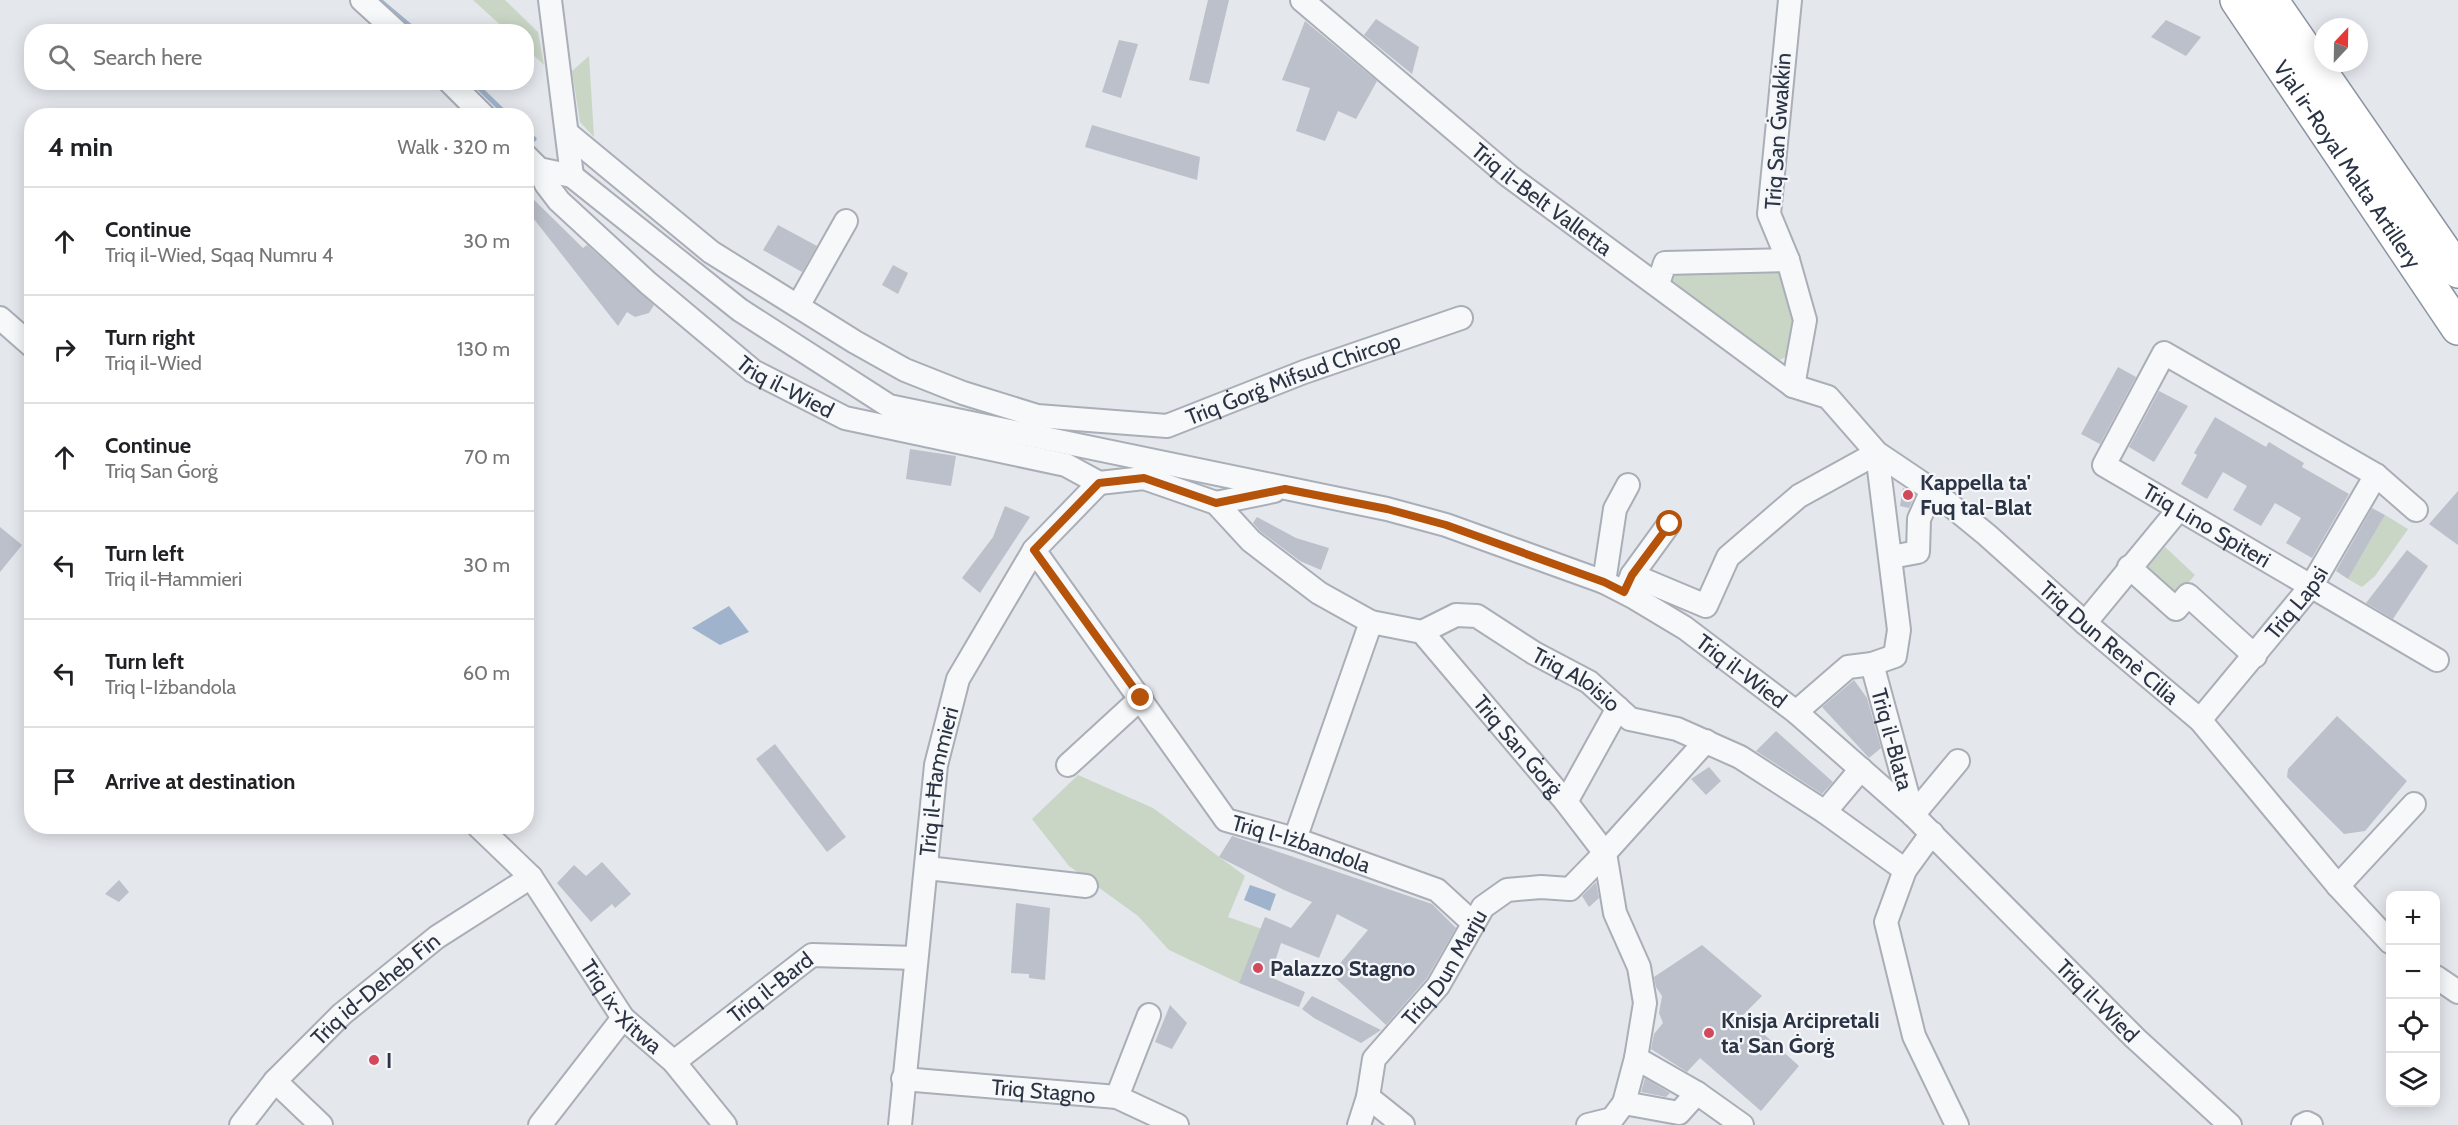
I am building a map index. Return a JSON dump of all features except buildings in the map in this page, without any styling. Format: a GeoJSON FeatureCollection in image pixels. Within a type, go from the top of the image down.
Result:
{"type":"FeatureCollection","features":[{"type":"Feature","properties":{"kind":"highway","name":"Vjal ir-Royal Malta Artillery"},"geometry":{"type":"LineString","coordinates":[[2237,0],[2458,328]]}},
{"type":"Feature","properties":{"kind":"highway","name":"Vjal ir-Royal Malta Artillery"},"geometry":{"type":"LineString","coordinates":[[2271,0],[2458,271]]}},
{"type":"Feature","properties":{"kind":"street"},"geometry":{"type":"LineString","coordinates":[[362,0],[388,24]]}},
{"type":"Feature","properties":{"kind":"street"},"geometry":{"type":"LineString","coordinates":[[550,0],[572,176]]}},
{"type":"Feature","properties":{"kind":"street","name":"Triq il-Belt Valletta"},"geometry":{"type":"LineString","coordinates":[[1302,0],[1509,176],[1793,386]]}},
{"type":"Feature","properties":{"kind":"street","name":"Triq San Ġwakkin"},"geometry":{"type":"LineString","coordinates":[[1790,0],[1769,214],[1788,260],[1805,320],[1793,386]]}},
{"type":"Feature","properties":{"kind":"street"},"geometry":{"type":"LineString","coordinates":[[458,90],[476,108]]}},
{"type":"Feature","properties":{"kind":"street"},"geometry":{"type":"LineString","coordinates":[[567,133],[711,252],[872,351],[905,370],[963,393],[1037,416],[1124,421],[1118,453]]}},
{"type":"Feature","properties":{"kind":"street","name":"Triq il-Wied"},"geometry":{"type":"LineString","coordinates":[[534,162],[572,176],[740,310],[889,406],[1387,509],[1446,525],[1604,582],[1628,584],[1796,712],[1913,815],[2135,1038],[2230,1125]]}},
{"type":"Feature","properties":{"kind":"street","name":"Triq il-Wied"},"geometry":{"type":"LineString","coordinates":[[534,164],[559,201],[648,283],[753,371],[845,418],[1066,465],[1099,483]]}},
{"type":"Feature","properties":{"kind":"street"},"geometry":{"type":"LineString","coordinates":[[798,306],[846,221]]}},
{"type":"Feature","properties":{"kind":"street"},"geometry":{"type":"LineString","coordinates":[[1658,284],[1665,263],[1788,260]]}},
{"type":"Feature","properties":{"kind":"street"},"geometry":{"type":"LineString","coordinates":[[0,318],[24,339]]}},
{"type":"Feature","properties":{"kind":"street","name":"Triq Ġorġ Mifsud Chircop"},"geometry":{"type":"LineString","coordinates":[[1124,421],[1167,426],[1304,372],[1461,318]]}},
{"type":"Feature","properties":{"kind":"street","name":"Triq il-Wied"},"geometry":{"type":"LineString","coordinates":[[854,383],[872,351]]}},
{"type":"Feature","properties":{"kind":"street","name":"Triq Lino Spiteri"},"geometry":{"type":"LineString","coordinates":[[2376,475],[2164,353],[2104,465],[2437,660]]}},
{"type":"Feature","properties":{"kind":"street","name":"Triq Dun Renè Cilia"},"geometry":{"type":"LineString","coordinates":[[1793,386],[1828,398],[1877,453],[1932,490],[1987,535],[2085,623],[2200,720],[2338,886],[2386,937]]}},
{"type":"Feature","properties":{"kind":"street"},"geometry":{"type":"LineString","coordinates":[[1670,524],[1628,584],[1706,606],[1728,556],[1799,496],[1877,453]]}},
{"type":"Feature","properties":{"kind":"street","name":"Triq il-Blata"},"geometry":{"type":"LineString","coordinates":[[1796,712],[1848,667],[1872,664],[1895,656],[1899,630],[1877,453]]}},
{"type":"Feature","properties":{"kind":"street"},"geometry":{"type":"LineString","coordinates":[[2376,475],[2416,510]]}},
{"type":"Feature","properties":{"kind":"street","name":"Triq Lapsi"},"geometry":{"type":"LineString","coordinates":[[2200,720],[2312,585],[2376,475]]}},
{"type":"Feature","properties":{"kind":"street"},"geometry":{"type":"LineString","coordinates":[[1099,483],[1144,478],[1216,503],[1251,542],[1319,593],[1371,622],[1422,632]]}},
{"type":"Feature","properties":{"kind":"street","name":"Triq il-Ħammieri"},"geometry":{"type":"LineString","coordinates":[[900,1125],[936,765],[958,679],[1034,550],[1099,483]]}},
{"type":"Feature","properties":{"kind":"street"},"geometry":{"type":"LineString","coordinates":[[1604,582],[1615,509],[1628,485]]}},
{"type":"Feature","properties":{"kind":"street"},"geometry":{"type":"LineString","coordinates":[[1216,503],[1285,489]]}},
{"type":"Feature","properties":{"kind":"street"},"geometry":{"type":"LineString","coordinates":[[1891,557],[1918,552],[1919,519],[1932,490]]}},
{"type":"Feature","properties":{"kind":"street"},"geometry":{"type":"LineString","coordinates":[[2085,623],[2178,509]]}},
{"type":"Feature","properties":{"kind":"street","name":"Triq l-Iżbandola"},"geometry":{"type":"LineString","coordinates":[[1034,550],[1226,820],[1295,839],[1437,890],[1473,923]]}},
{"type":"Feature","properties":{"kind":"street"},"geometry":{"type":"LineString","coordinates":[[2129,567],[2176,609],[2187,595],[2255,656]]}},
{"type":"Feature","properties":{"kind":"street","name":"Triq Aloisio"},"geometry":{"type":"LineString","coordinates":[[1422,632],[1456,615],[1477,616],[1534,653],[1589,682],[1630,719],[1677,729],[1740,757],[1825,812],[1905,870]]}},
{"type":"Feature","properties":{"kind":"street"},"geometry":{"type":"LineString","coordinates":[[1295,839],[1371,622]]}},
{"type":"Feature","properties":{"kind":"street","name":"Triq San Ġorġ"},"geometry":{"type":"LineString","coordinates":[[1422,632],[1566,802],[1605,853],[1615,913],[1639,967],[1645,1003],[1636,1058],[1624,1103]]}},
{"type":"Feature","properties":{"kind":"street","name":"Triq il-Blata"},"geometry":{"type":"LineString","coordinates":[[1872,664],[1913,815]]}},
{"type":"Feature","properties":{"kind":"street"},"geometry":{"type":"LineString","coordinates":[[1068,765],[1141,698]]}},
{"type":"Feature","properties":{"kind":"street"},"geometry":{"type":"LineString","coordinates":[[1566,802],[1618,708]]}},
{"type":"Feature","properties":{"kind":"street","name":"Triq Dun Marju"},"geometry":{"type":"LineString","coordinates":[[1359,1125],[1368,1097],[1374,1059],[1438,986],[1483,907],[1507,890],[1541,887],[1570,889],[1706,741]]}},
{"type":"Feature","properties":{"kind":"street"},"geometry":{"type":"LineString","coordinates":[[1913,815],[1958,760]]}},
{"type":"Feature","properties":{"kind":"street"},"geometry":{"type":"LineString","coordinates":[[1825,812],[1861,769]]}},
{"type":"Feature","properties":{"kind":"street"},"geometry":{"type":"LineString","coordinates":[[2338,886],[2414,804]]}},
{"type":"Feature","properties":{"kind":"street"},"geometry":{"type":"LineString","coordinates":[[1932,833],[1905,870],[1886,922],[1914,1036],[1957,1125]]}},
{"type":"Feature","properties":{"kind":"street","name":"Triq ix-Xitwa"},"geometry":{"type":"LineString","coordinates":[[486,834],[531,877],[623,1018],[674,1062],[725,1125]]}},
{"type":"Feature","properties":{"kind":"street"},"geometry":{"type":"LineString","coordinates":[[927,868],[1086,886]]}},
{"type":"Feature","properties":{"kind":"street","name":"Triq id-Deheb Fin"},"geometry":{"type":"LineString","coordinates":[[241,1125],[275,1081],[342,1014],[437,937],[531,877]]}},
{"type":"Feature","properties":{"kind":"street","name":"Triq il-Bard"},"geometry":{"type":"LineString","coordinates":[[674,1062],[812,955],[916,958]]}},
{"type":"Feature","properties":{"kind":"street"},"geometry":{"type":"LineString","coordinates":[[2440,980],[2458,992]]}},
{"type":"Feature","properties":{"kind":"street"},"geometry":{"type":"LineString","coordinates":[[1117,1097],[1149,1015]]}},
{"type":"Feature","properties":{"kind":"street"},"geometry":{"type":"LineString","coordinates":[[540,1125],[623,1018]]}},
{"type":"Feature","properties":{"kind":"street"},"geometry":{"type":"LineString","coordinates":[[1636,1058],[1697,1093],[1742,1125]]}},
{"type":"Feature","properties":{"kind":"street","name":"Triq Stagno"},"geometry":{"type":"LineString","coordinates":[[903,1079],[1117,1097],[1177,1125]]}},
{"type":"Feature","properties":{"kind":"street"},"geometry":{"type":"LineString","coordinates":[[275,1081],[321,1125]]}},
{"type":"Feature","properties":{"kind":"street"},"geometry":{"type":"LineString","coordinates":[[1588,1125],[1612,1119],[1624,1103],[1679,1113],[1697,1093]]}},
{"type":"Feature","properties":{"kind":"street"},"geometry":{"type":"LineString","coordinates":[[1368,1097],[1403,1125]]}},
{"type":"Feature","properties":{"kind":"street"},"geometry":{"type":"LineString","coordinates":[[2303,1125],[2307,1123],[2311,1125]]}},
{"type":"Feature","properties":{"kind":"green space"},"geometry":{"type":"Polygon","coordinates":[[[473,0],[505,0],[530,24],[499,24],[473,0]]]}},
{"type":"Feature","properties":{"kind":"green space"},"geometry":{"type":"Polygon","coordinates":[[[534,28],[538,32],[544,65],[534,56],[534,28]]]}},
{"type":"Feature","properties":{"kind":"green space"},"geometry":{"type":"Polygon","coordinates":[[[589,56],[594,137],[580,122],[572,71],[589,56]]]}},
{"type":"Feature","properties":{"kind":"green space"},"geometry":{"type":"Polygon","coordinates":[[[1778,268],[1796,326],[1793,354],[1777,361],[1672,286],[1671,269],[1778,268]]]}},
{"type":"Feature","properties":{"kind":"green space"},"geometry":{"type":"Polygon","coordinates":[[[2385,515],[2408,529],[2375,576],[2362,587],[2348,579],[2385,515]]]}},
{"type":"Feature","properties":{"kind":"green space"},"geometry":{"type":"Polygon","coordinates":[[[2165,547],[2195,575],[2171,602],[2141,574],[2165,547]]]}},
{"type":"Feature","properties":{"kind":"green space"},"geometry":{"type":"Polygon","coordinates":[[[1078,775],[1153,808],[1245,876],[1228,917],[1262,929],[1239,983],[1169,950],[1138,916],[1069,866],[1032,819],[1078,775]]]}},
{"type":"Feature","properties":{"kind":"water"},"geometry":{"type":"Polygon","coordinates":[[[729,606],[749,632],[720,645],[692,628],[729,606]]]}},
{"type":"Feature","properties":{"kind":"water"},"geometry":{"type":"Polygon","coordinates":[[[1250,885],[1276,894],[1270,911],[1244,900],[1250,885]]]}},
{"type":"Feature","properties":{"kind":"waterway"},"geometry":{"type":"LineString","coordinates":[[379,0],[408,24]]}},
{"type":"Feature","properties":{"kind":"waterway"},"geometry":{"type":"LineString","coordinates":[[481,90],[500,108]]}},
{"type":"Feature","properties":{"kind":"place","name":"Kappella ta' Fuq tal-Blat"},"geometry":{"type":"Point","coordinates":[1908,495]}},
{"type":"Feature","properties":{"kind":"place","name":"Palazzo Stagno"},"geometry":{"type":"Point","coordinates":[1258,968]}},
{"type":"Feature","properties":{"kind":"place","name":"Knisja Arċipretali ta' San Ġorġ"},"geometry":{"type":"Point","coordinates":[1709,1033]}},
{"type":"Feature","properties":{"kind":"place","name":"I"},"geometry":{"type":"Point","coordinates":[374,1060]}},
{"type":"Feature","properties":{"kind":"route"},"geometry":{"type":"LineString","coordinates":[[1141,698],[1034,550],[1099,483],[1144,478],[1216,503],[1285,489],[1387,509],[1446,525],[1604,582],[1624,592],[1632,575],[1670,524]]}}]}
